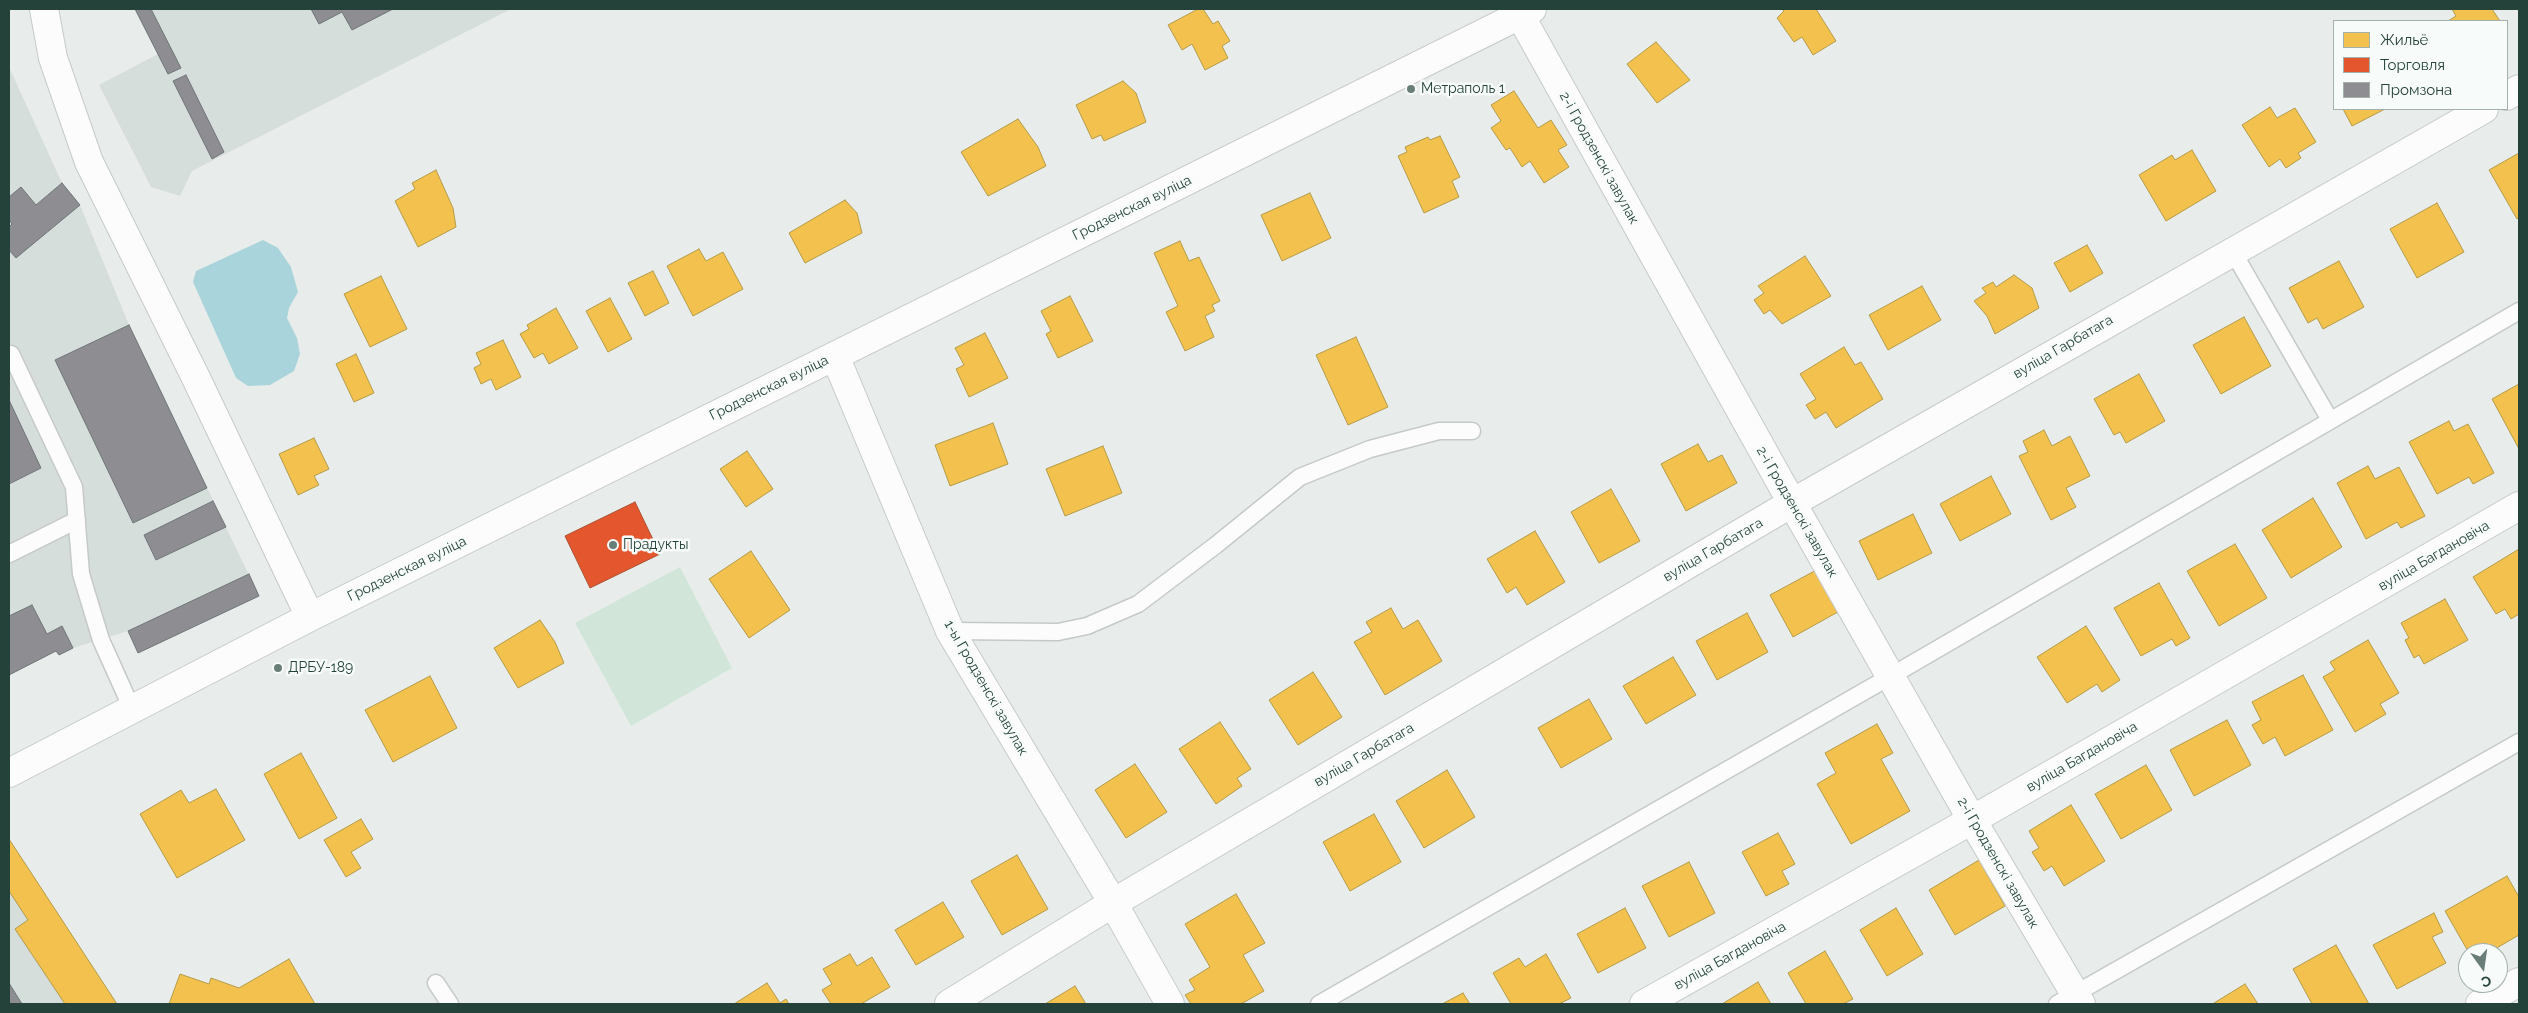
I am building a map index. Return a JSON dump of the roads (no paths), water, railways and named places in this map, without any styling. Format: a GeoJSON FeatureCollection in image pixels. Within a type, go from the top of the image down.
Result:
{"type":"FeatureCollection","features":[{"type":"Feature","properties":{"kind":"street"},"geometry":{"type":"LineString","coordinates":[[44,9],[54,58],[89,162],[196,378],[310,617]]}},
{"type":"Feature","properties":{"kind":"street","name":"Гродзенская вуліца"},"geometry":{"type":"LineString","coordinates":[[9,773],[310,617],[1526,12]]}},
{"type":"Feature","properties":{"kind":"street","name":"2-і Гродзенскі завулак"},"geometry":{"type":"LineString","coordinates":[[1526,12],[1792,503],[1972,820],[2071,1001]]}},
{"type":"Feature","properties":{"kind":"street"},"geometry":{"type":"LineString","coordinates":[[2508,95],[2519,89]]}},
{"type":"Feature","properties":{"kind":"street","name":"вуліца Гарбатага"},"geometry":{"type":"LineString","coordinates":[[949,1004],[1113,902],[1792,503],[2232,250],[2482,110]]}},
{"type":"Feature","properties":{"kind":"street","name":"1-ы Гродзенскі завулак"},"geometry":{"type":"LineString","coordinates":[[835,356],[950,631],[1113,902],[1170,1004]]}},
{"type":"Feature","properties":{"kind":"street","name":"вуліца Багдановіча"},"geometry":{"type":"LineString","coordinates":[[1644,1004],[1972,820],[2519,506]]}},
{"type":"Feature","properties":{"kind":"street"},"geometry":{"type":"LineString","coordinates":[[2480,1004],[2519,982]]}},
{"type":"Feature","properties":{"kind":"lane"},"geometry":{"type":"LineString","coordinates":[[2232,250],[2330,420]]}},
{"type":"Feature","properties":{"kind":"lane"},"geometry":{"type":"LineString","coordinates":[[1319,1004],[1891,676],[2519,311]]}},
{"type":"Feature","properties":{"kind":"lane"},"geometry":{"type":"LineString","coordinates":[[9,355],[11,354],[74,488],[81,574],[100,640],[132,709]]}},
{"type":"Feature","properties":{"kind":"lane"},"geometry":{"type":"LineString","coordinates":[[950,631],[1058,632],[1088,626],[1138,604],[1216,545],[1300,477],[1370,448],[1439,430],[1472,431]]}},
{"type":"Feature","properties":{"kind":"lane"},"geometry":{"type":"LineString","coordinates":[[9,554],[77,520]]}},
{"type":"Feature","properties":{"kind":"lane"},"geometry":{"type":"LineString","coordinates":[[2071,1001],[2519,742]]}},
{"type":"Feature","properties":{"kind":"lane"},"geometry":{"type":"LineString","coordinates":[[436,983],[450,1004]]}},
{"type":"Feature","properties":{"kind":"water"},"geometry":{"type":"Polygon","coordinates":[[[263,240],[278,248],[291,267],[298,292],[289,308],[287,318],[297,338],[300,354],[294,371],[270,385],[248,386],[236,378],[193,282],[196,271],[263,240]]]}},
{"type":"Feature","properties":{"kind":"place","name":"Метраполь 1"},"geometry":{"type":"Point","coordinates":[1411,89]}},
{"type":"Feature","properties":{"kind":"place","name":"Прадукты"},"geometry":{"type":"Point","coordinates":[613,545]}},
{"type":"Feature","properties":{"kind":"place","name":"ДРБУ-189"},"geometry":{"type":"Point","coordinates":[278,668]}}]}
